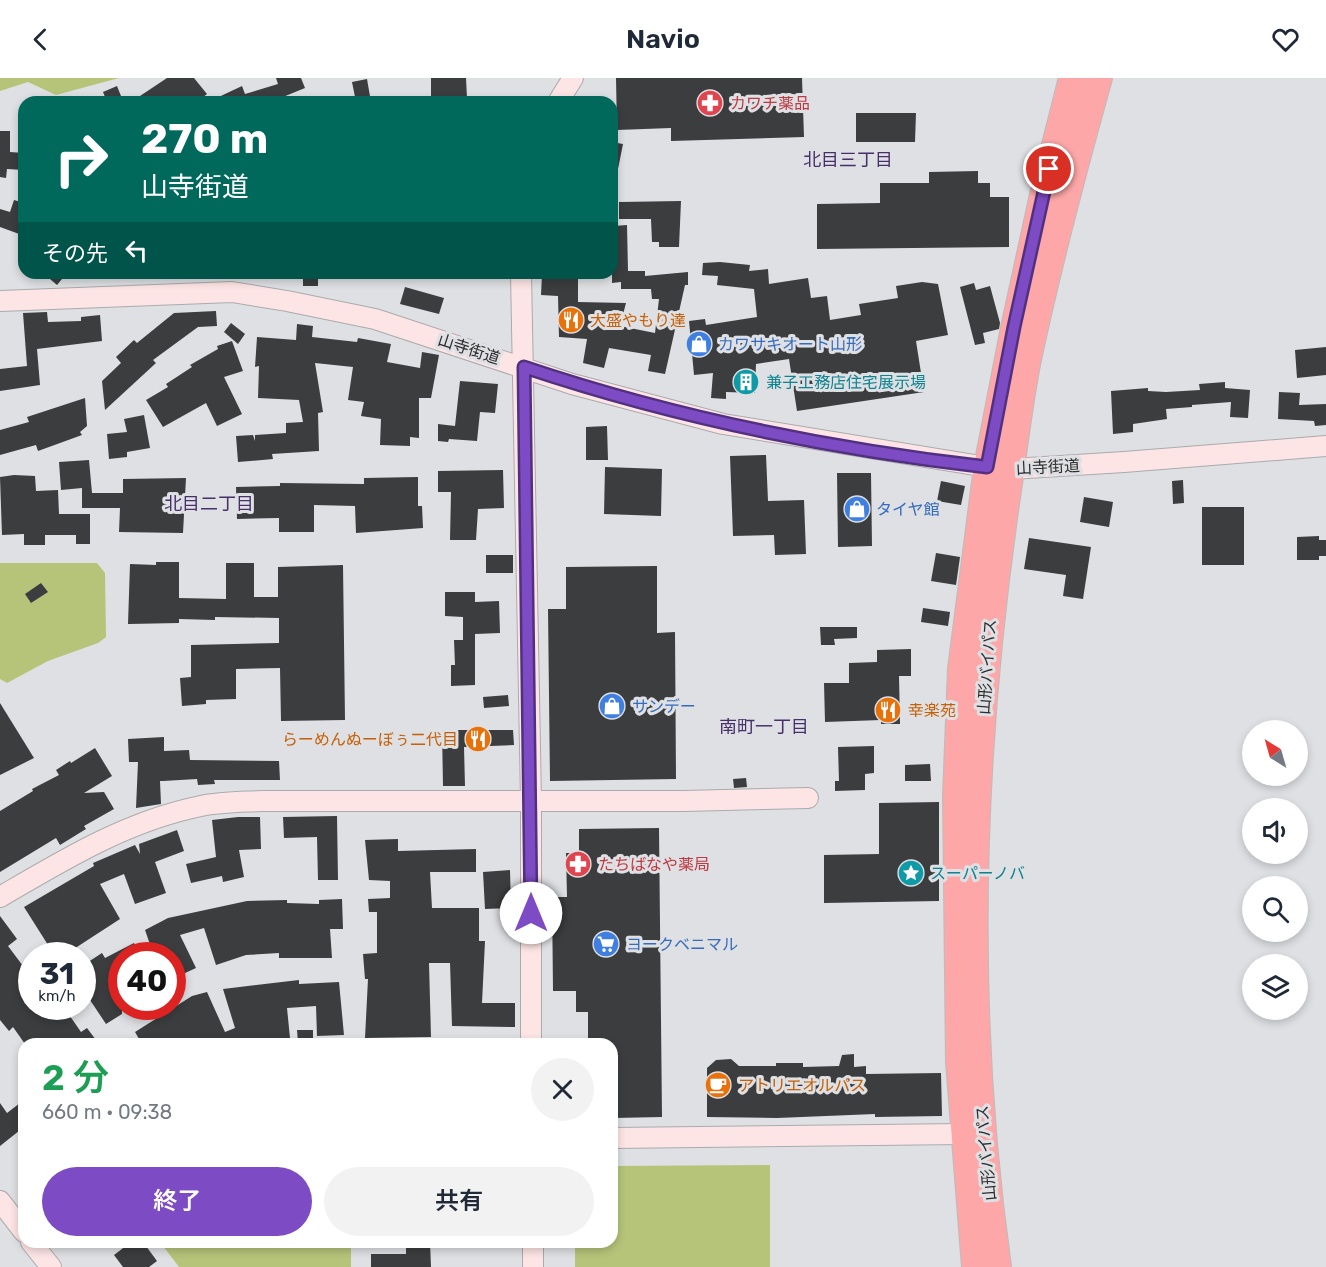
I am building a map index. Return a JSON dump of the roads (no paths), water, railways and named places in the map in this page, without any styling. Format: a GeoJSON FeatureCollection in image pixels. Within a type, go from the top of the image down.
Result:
{"type":"FeatureCollection","features":[{"type":"Feature","properties":{"kind":"highway","name":"山形バイパス"},"geometry":{"type":"LineString","coordinates":[[998,1267],[982,1119],[975,879],[999,468],[1016,316],[1072,78]]}},
{"type":"Feature","properties":{"kind":"highway","name":"山形バイパス"},"geometry":{"type":"LineString","coordinates":[[975,1267],[963,1134],[959,1050],[956,796],[961,669],[999,468],[1028,362],[1066,196],[1099,78]]}},
{"type":"Feature","properties":{"kind":"street"},"geometry":{"type":"LineString","coordinates":[[562,96],[573,78]]}},
{"type":"Feature","properties":{"kind":"street"},"geometry":{"type":"LineString","coordinates":[[521,279],[531,801],[531,1038]]}},
{"type":"Feature","properties":{"kind":"street","name":"山寺街道"},"geometry":{"type":"LineString","coordinates":[[0,301],[232,292],[375,319],[641,403],[723,424],[999,468],[1326,446]]}},
{"type":"Feature","properties":{"kind":"street"},"geometry":{"type":"LineString","coordinates":[[0,897],[68,856],[120,830],[163,815],[204,805],[261,801],[808,798]]}},
{"type":"Feature","properties":{"kind":"street"},"geometry":{"type":"LineString","coordinates":[[618,1138],[963,1134]]}},
{"type":"Feature","properties":{"kind":"street"},"geometry":{"type":"LineString","coordinates":[[0,1201],[18,1224]]}},
{"type":"Feature","properties":{"kind":"street"},"geometry":{"type":"LineString","coordinates":[[36,1248],[51,1267]]}},
{"type":"Feature","properties":{"kind":"street"},"geometry":{"type":"LineString","coordinates":[[533,1248],[533,1267]]}},
{"type":"Feature","properties":{"kind":"place","name":"カワチ薬品"},"geometry":{"type":"Point","coordinates":[710,103]}},
{"type":"Feature","properties":{"kind":"place","name":"大盛やもり達"},"geometry":{"type":"Point","coordinates":[571,320]}},
{"type":"Feature","properties":{"kind":"place","name":"カワサキオート山形"},"geometry":{"type":"Point","coordinates":[699,344]}},
{"type":"Feature","properties":{"kind":"place","name":"兼子工務店住宅展示場"},"geometry":{"type":"Point","coordinates":[746,382]}},
{"type":"Feature","properties":{"kind":"place","name":"タイヤ館"},"geometry":{"type":"Point","coordinates":[857,509]}},
{"type":"Feature","properties":{"kind":"place","name":"サンデー"},"geometry":{"type":"Point","coordinates":[612,706]}},
{"type":"Feature","properties":{"kind":"place","name":"幸楽苑"},"geometry":{"type":"Point","coordinates":[888,710]}},
{"type":"Feature","properties":{"kind":"place","name":"らーめんぬーぼぅ二代目"},"geometry":{"type":"Point","coordinates":[478,739]}},
{"type":"Feature","properties":{"kind":"place","name":"たちばなや薬局"},"geometry":{"type":"Point","coordinates":[578,864]}},
{"type":"Feature","properties":{"kind":"place","name":"スーパーノバ"},"geometry":{"type":"Point","coordinates":[911,873]}},
{"type":"Feature","properties":{"kind":"place","name":"ヨークベニマル"},"geometry":{"type":"Point","coordinates":[606,944]}},
{"type":"Feature","properties":{"kind":"place","name":"アトリエオルパス"},"geometry":{"type":"Point","coordinates":[718,1085]}},
{"type":"Feature","properties":{"kind":"district","name":"北目三丁目"},"geometry":{"type":"Point","coordinates":[848,160]}},
{"type":"Feature","properties":{"kind":"district","name":"北目二丁目"},"geometry":{"type":"Point","coordinates":[209,504]}},
{"type":"Feature","properties":{"kind":"district","name":"南町一丁目"},"geometry":{"type":"Point","coordinates":[764,727]}}]}
